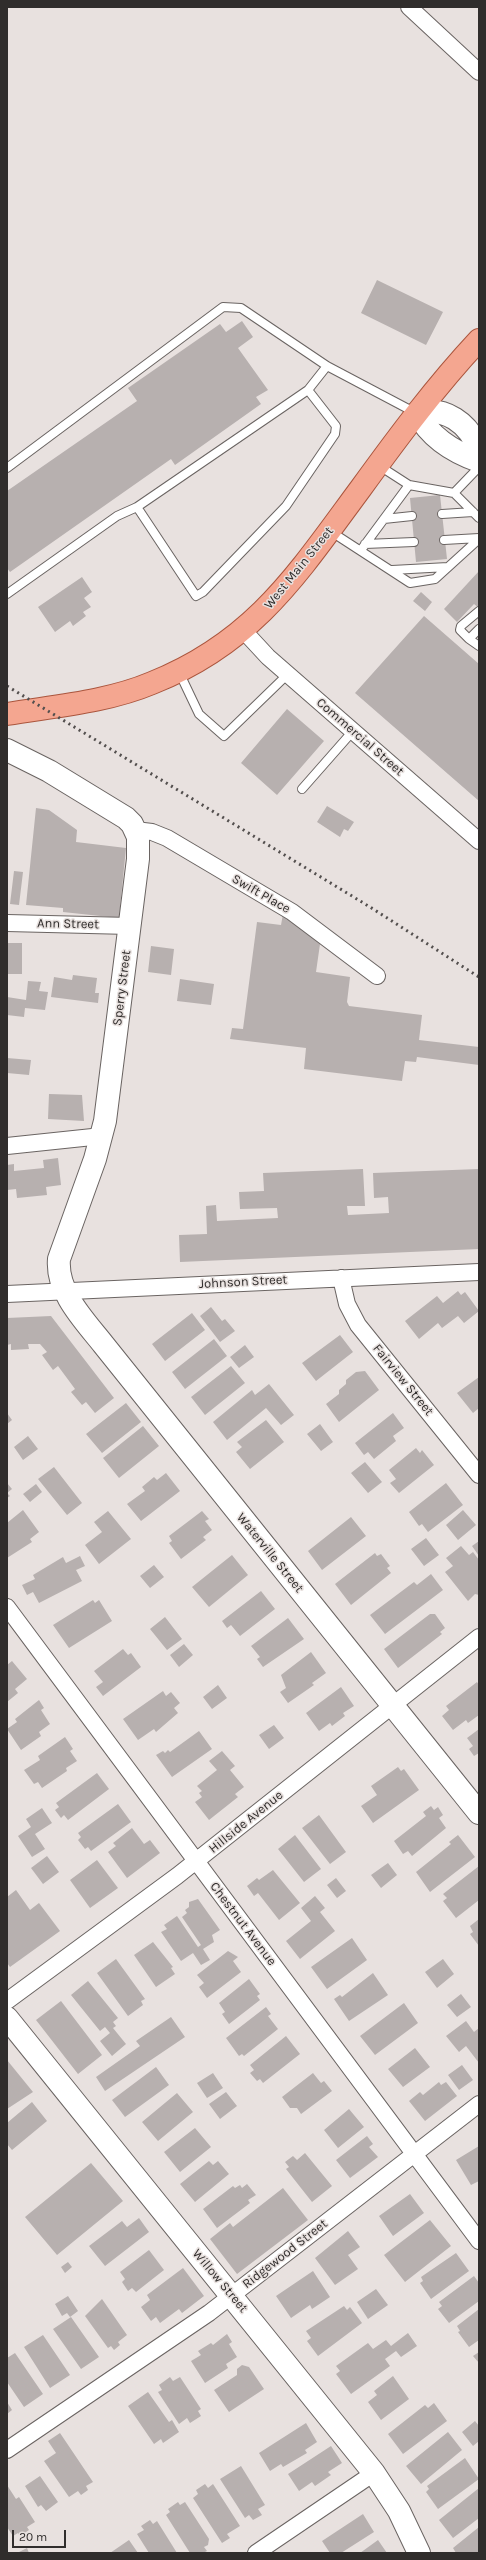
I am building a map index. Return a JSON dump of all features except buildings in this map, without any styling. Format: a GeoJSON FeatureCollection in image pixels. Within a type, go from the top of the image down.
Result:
{"type":"FeatureCollection","features":[{"type":"Feature","properties":{"kind":"main road","name":"West Main Street"},"geometry":{"type":"LineString","coordinates":[[7,714],[120,694],[151,684],[179,671],[243,630],[273,602],[330,530],[417,413],[479,340]]}},
{"type":"Feature","properties":{"kind":"street"},"geometry":{"type":"LineString","coordinates":[[409,7],[479,72]]}},
{"type":"Feature","properties":{"kind":"street"},"geometry":{"type":"LineString","coordinates":[[479,450],[472,434],[454,419],[436,410],[417,413],[428,431],[459,453],[479,461]]}},
{"type":"Feature","properties":{"kind":"street","name":"Commercial Street"},"geometry":{"type":"LineString","coordinates":[[243,630],[253,643],[479,841]]}},
{"type":"Feature","properties":{"kind":"street"},"geometry":{"type":"LineString","coordinates":[[7,750],[49,771],[117,812],[135,830]]}},
{"type":"Feature","properties":{"kind":"street","name":"Sperry Street"},"geometry":{"type":"LineString","coordinates":[[65,1291],[60,1277],[59,1258],[102,1136],[139,846],[135,830]]}},
{"type":"Feature","properties":{"kind":"street","name":"Swift Place"},"geometry":{"type":"LineString","coordinates":[[135,830],[152,832],[167,838],[292,912],[377,976]]}},
{"type":"Feature","properties":{"kind":"street","name":"Ann Street"},"geometry":{"type":"LineString","coordinates":[[7,923],[130,926]]}},
{"type":"Feature","properties":{"kind":"street"},"geometry":{"type":"LineString","coordinates":[[7,1146],[102,1136]]}},
{"type":"Feature","properties":{"kind":"street","name":"Johnson Street"},"geometry":{"type":"LineString","coordinates":[[7,1294],[479,1272]]}},
{"type":"Feature","properties":{"kind":"street","name":"Fairview Street"},"geometry":{"type":"LineString","coordinates":[[341,1278],[347,1304],[358,1325],[479,1475]]}},
{"type":"Feature","properties":{"kind":"street","name":"Waterville Street"},"geometry":{"type":"LineString","coordinates":[[65,1291],[103,1344],[479,1813]]}},
{"type":"Feature","properties":{"kind":"street","name":"Chestnut Avenue"},"geometry":{"type":"LineString","coordinates":[[7,1607],[479,2241]]}},
{"type":"Feature","properties":{"kind":"street","name":"Hillside Avenue"},"geometry":{"type":"LineString","coordinates":[[7,2001],[196,1862],[479,1637]]}},
{"type":"Feature","properties":{"kind":"street","name":"Willow Street"},"geometry":{"type":"LineString","coordinates":[[7,2018],[232,2295],[374,2473],[399,2511],[419,2553]]}},
{"type":"Feature","properties":{"kind":"street","name":"Ridgewood Street"},"geometry":{"type":"LineString","coordinates":[[7,2450],[188,2328],[479,2104]]}},
{"type":"Feature","properties":{"kind":"street"},"geometry":{"type":"LineString","coordinates":[[256,2553],[374,2473]]}},
{"type":"Feature","properties":{"kind":"lane"},"geometry":{"type":"LineString","coordinates":[[7,468],[223,307],[241,308],[327,366],[417,413]]}},
{"type":"Feature","properties":{"kind":"lane"},"geometry":{"type":"LineString","coordinates":[[7,594],[117,516],[137,507],[308,390],[327,366]]}},
{"type":"Feature","properties":{"kind":"lane"},"geometry":{"type":"LineString","coordinates":[[137,507],[196,596],[203,592],[286,506],[335,434],[336,426],[308,390]]}},
{"type":"Feature","properties":{"kind":"lane"},"geometry":{"type":"LineString","coordinates":[[378,465],[409,485],[454,493],[476,515]]}},
{"type":"Feature","properties":{"kind":"lane"},"geometry":{"type":"LineString","coordinates":[[454,493],[479,467]]}},
{"type":"Feature","properties":{"kind":"lane"},"geometry":{"type":"LineString","coordinates":[[363,547],[409,485]]}},
{"type":"Feature","properties":{"kind":"lane"},"geometry":{"type":"LineString","coordinates":[[442,514],[476,515]]}},
{"type":"Feature","properties":{"kind":"lane"},"geometry":{"type":"LineString","coordinates":[[384,519],[412,516]]}},
{"type":"Feature","properties":{"kind":"lane"},"geometry":{"type":"LineString","coordinates":[[330,530],[363,547],[410,582],[435,579],[479,538]]}},
{"type":"Feature","properties":{"kind":"lane"},"geometry":{"type":"LineString","coordinates":[[444,540],[479,538]]}},
{"type":"Feature","properties":{"kind":"lane"},"geometry":{"type":"LineString","coordinates":[[363,547],[414,542]]}},
{"type":"Feature","properties":{"kind":"lane"},"geometry":{"type":"LineString","coordinates":[[392,570],[448,567]]}},
{"type":"Feature","properties":{"kind":"lane"},"geometry":{"type":"LineString","coordinates":[[479,611],[461,626],[460,630],[479,646]]}},
{"type":"Feature","properties":{"kind":"lane"},"geometry":{"type":"LineString","coordinates":[[469,639],[479,629]]}},
{"type":"Feature","properties":{"kind":"lane"},"geometry":{"type":"LineString","coordinates":[[179,671],[200,714],[224,736],[288,674]]}},
{"type":"Feature","properties":{"kind":"lane"},"geometry":{"type":"LineString","coordinates":[[302,789],[353,731]]}},
{"type":"Feature","properties":{"kind":"railway"},"geometry":{"type":"LineString","coordinates":[[7,686],[370,907],[479,977]]}}]}
